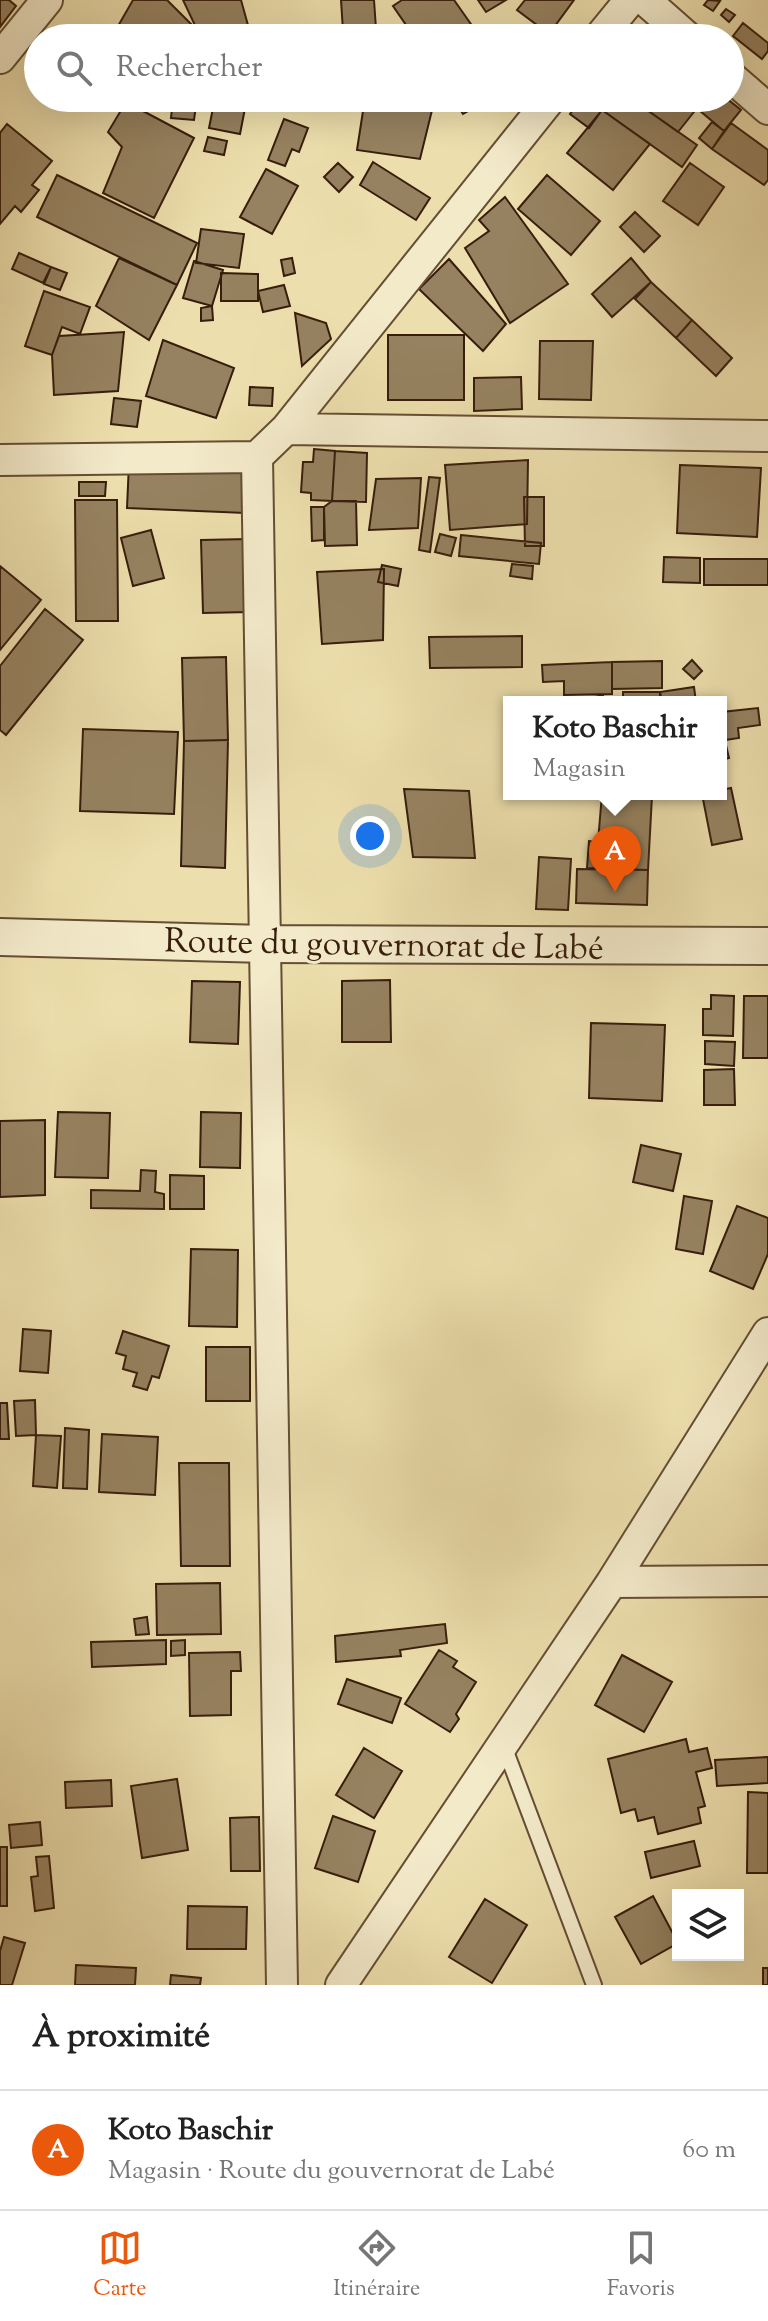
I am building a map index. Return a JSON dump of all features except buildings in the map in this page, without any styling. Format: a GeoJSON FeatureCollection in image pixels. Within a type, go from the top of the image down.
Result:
{"type":"FeatureCollection","features":[{"type":"Feature","properties":{"kind":"street"},"geometry":{"type":"LineString","coordinates":[[28,24],[47,0]]}},
{"type":"Feature","properties":{"kind":"street"},"geometry":{"type":"LineString","coordinates":[[610,24],[630,0]]}},
{"type":"Feature","properties":{"kind":"street"},"geometry":{"type":"LineString","coordinates":[[645,0],[672,24]]}},
{"type":"Feature","properties":{"kind":"street"},"geometry":{"type":"LineString","coordinates":[[0,58],[24,28]]}},
{"type":"Feature","properties":{"kind":"street"},"geometry":{"type":"LineString","coordinates":[[744,88],[768,109]]}},
{"type":"Feature","properties":{"kind":"street"},"geometry":{"type":"LineString","coordinates":[[0,460],[257,457],[286,429],[540,112]]}},
{"type":"Feature","properties":{"kind":"street"},"geometry":{"type":"LineString","coordinates":[[286,429],[768,436]]}},
{"type":"Feature","properties":{"kind":"street"},"geometry":{"type":"LineString","coordinates":[[257,457],[282,1985]]}},
{"type":"Feature","properties":{"kind":"street","name":"Route du gouvernorat de Labé"},"geometry":{"type":"LineString","coordinates":[[0,937],[265,944],[768,946]]}},
{"type":"Feature","properties":{"kind":"street"},"geometry":{"type":"LineString","coordinates":[[341,1985],[612,1582],[768,1333]]}},
{"type":"Feature","properties":{"kind":"street"},"geometry":{"type":"LineString","coordinates":[[612,1582],[768,1581]]}},
{"type":"Feature","properties":{"kind":"lane"},"geometry":{"type":"LineString","coordinates":[[503,1744],[594,1985]]}},
{"type":"Feature","properties":{"kind":"place","name":"Koto Baschir"},"geometry":{"type":"Point","coordinates":[615,892]}}]}
